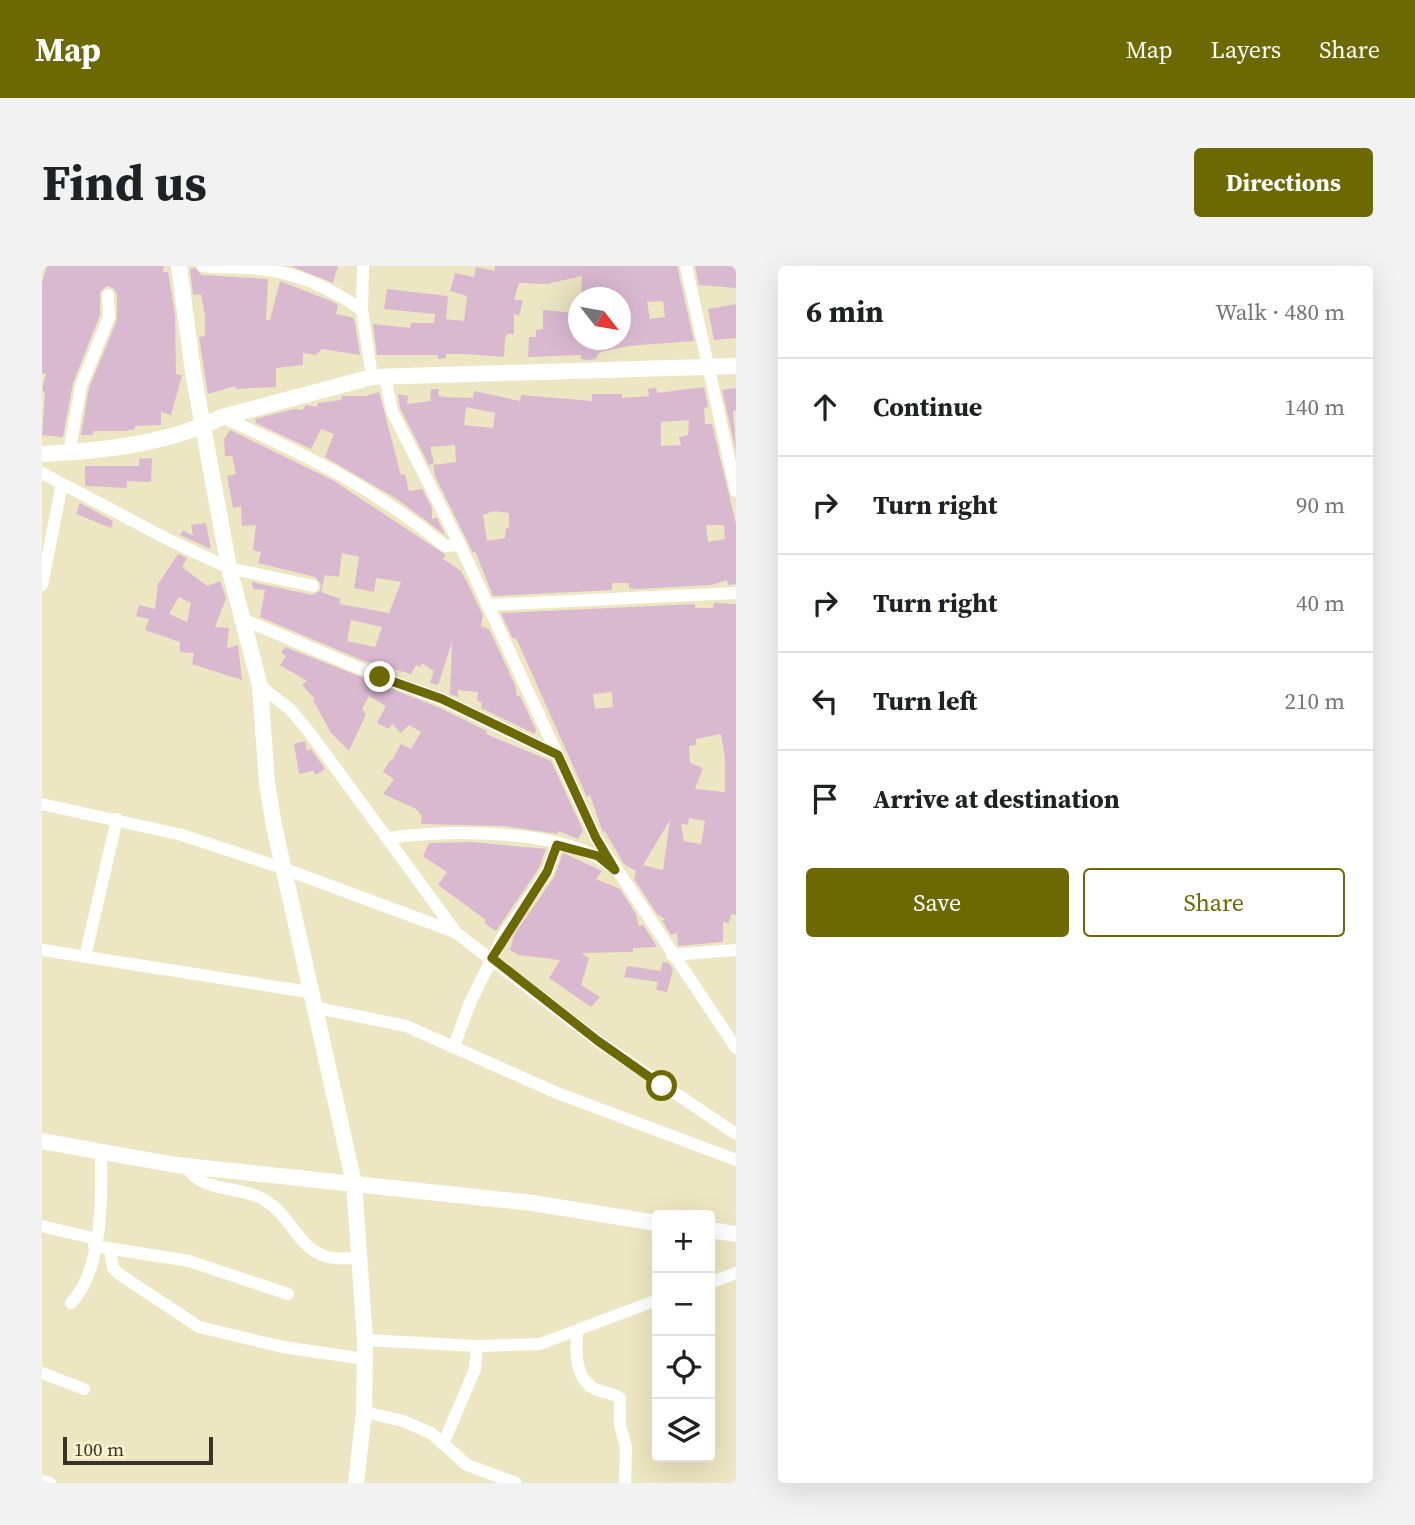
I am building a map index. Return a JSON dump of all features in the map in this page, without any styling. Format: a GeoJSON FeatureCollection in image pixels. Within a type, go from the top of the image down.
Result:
{"type":"FeatureCollection","features":[{"type":"Feature","properties":{"kind":"street"},"geometry":{"type":"LineString","coordinates":[[179,266],[193,372],[229,568],[260,686],[267,783],[282,868],[354,1184],[365,1340],[364,1412],[356,1483]]}},
{"type":"Feature","properties":{"kind":"street"},"geometry":{"type":"LineString","coordinates":[[203,266],[269,270],[332,289],[362,310]]}},
{"type":"Feature","properties":{"kind":"street"},"geometry":{"type":"LineString","coordinates":[[363,266],[362,310],[379,377],[392,411],[460,545],[596,838],[736,1048]]}},
{"type":"Feature","properties":{"kind":"street"},"geometry":{"type":"LineString","coordinates":[[686,266],[736,491]]}},
{"type":"Feature","properties":{"kind":"street"},"geometry":{"type":"LineString","coordinates":[[69,453],[81,386],[109,317],[108,295]]}},
{"type":"Feature","properties":{"kind":"street"},"geometry":{"type":"LineString","coordinates":[[42,454],[148,442],[205,426],[222,417],[379,377],[736,366]]}},
{"type":"Feature","properties":{"kind":"street"},"geometry":{"type":"LineString","coordinates":[[222,417],[318,461],[388,501],[444,546],[460,545]]}},
{"type":"Feature","properties":{"kind":"street"},"geometry":{"type":"LineString","coordinates":[[42,473],[229,568],[313,586]]}},
{"type":"Feature","properties":{"kind":"street"},"geometry":{"type":"LineString","coordinates":[[42,585],[62,484]]}},
{"type":"Feature","properties":{"kind":"street"},"geometry":{"type":"LineString","coordinates":[[487,606],[736,593]]}},
{"type":"Feature","properties":{"kind":"street"},"geometry":{"type":"LineString","coordinates":[[240,618],[380,677],[453,704],[558,755]]}},
{"type":"Feature","properties":{"kind":"street"},"geometry":{"type":"LineString","coordinates":[[260,686],[290,709],[389,838],[455,932]]}},
{"type":"Feature","properties":{"kind":"street"},"geometry":{"type":"LineString","coordinates":[[42,804],[117,818],[182,835],[282,868],[455,932],[598,1041],[736,1134]]}},
{"type":"Feature","properties":{"kind":"street"},"geometry":{"type":"LineString","coordinates":[[85,957],[117,818]]}},
{"type":"Feature","properties":{"kind":"street"},"geometry":{"type":"LineString","coordinates":[[389,838],[459,831],[533,839],[598,856],[615,870]]}},
{"type":"Feature","properties":{"kind":"street"},"geometry":{"type":"LineString","coordinates":[[454,1046],[492,958],[547,872],[557,845]]}},
{"type":"Feature","properties":{"kind":"street"},"geometry":{"type":"LineString","coordinates":[[42,950],[311,1000],[406,1026],[557,1093],[736,1160]]}},
{"type":"Feature","properties":{"kind":"street"},"geometry":{"type":"LineString","coordinates":[[672,955],[736,950]]}},
{"type":"Feature","properties":{"kind":"street"},"geometry":{"type":"LineString","coordinates":[[42,1141],[186,1165],[532,1203],[652,1222]]}},
{"type":"Feature","properties":{"kind":"street"},"geometry":{"type":"LineString","coordinates":[[71,1303],[78,1295],[101,1215],[101,1152]]}},
{"type":"Feature","properties":{"kind":"street"},"geometry":{"type":"LineString","coordinates":[[186,1165],[194,1178],[203,1184],[263,1199],[310,1247],[325,1257],[337,1261],[359,1257]]}},
{"type":"Feature","properties":{"kind":"street"},"geometry":{"type":"LineString","coordinates":[[42,1226],[95,1242],[110,1250],[189,1261],[288,1294]]}},
{"type":"Feature","properties":{"kind":"street"},"geometry":{"type":"LineString","coordinates":[[715,1231],[736,1234]]}},
{"type":"Feature","properties":{"kind":"street"},"geometry":{"type":"LineString","coordinates":[[110,1250],[113,1268],[118,1274],[199,1327],[283,1347],[365,1359]]}},
{"type":"Feature","properties":{"kind":"street"},"geometry":{"type":"LineString","coordinates":[[715,1281],[736,1273]]}},
{"type":"Feature","properties":{"kind":"street"},"geometry":{"type":"LineString","coordinates":[[365,1340],[477,1346],[540,1345],[652,1302]]}},
{"type":"Feature","properties":{"kind":"street"},"geometry":{"type":"LineString","coordinates":[[577,1331],[576,1354],[579,1368],[592,1387],[620,1398],[620,1425],[626,1447],[625,1483]]}},
{"type":"Feature","properties":{"kind":"street"},"geometry":{"type":"LineString","coordinates":[[444,1442],[475,1369],[477,1346]]}},
{"type":"Feature","properties":{"kind":"street"},"geometry":{"type":"LineString","coordinates":[[42,1373],[84,1389]]}},
{"type":"Feature","properties":{"kind":"street"},"geometry":{"type":"LineString","coordinates":[[364,1412],[403,1421],[444,1442],[467,1465],[516,1483]]}},
{"type":"Feature","properties":{"kind":"street"},"geometry":{"type":"LineString","coordinates":[[42,1481],[50,1483]]}},
{"type":"Feature","properties":{"kind":"building"},"geometry":{"type":"Polygon","coordinates":[[[47,266],[164,266],[163,272],[168,272],[175,315],[176,374],[182,375],[171,415],[161,412],[161,425],[135,426],[135,429],[125,431],[93,431],[93,435],[81,435],[89,388],[117,320],[117,294],[113,288],[107,286],[100,292],[100,315],[73,383],[63,437],[42,435],[45,393],[42,390],[46,374],[42,373],[42,283],[47,266]]]}},
{"type":"Feature","properties":{"kind":"building"},"geometry":{"type":"Polygon","coordinates":[[[291,266],[338,266],[333,283],[291,266]]]}},
{"type":"Feature","properties":{"kind":"building"},"geometry":{"type":"Polygon","coordinates":[[[495,266],[677,266],[694,341],[631,346],[631,287],[582,287],[582,276],[546,284],[519,283],[514,300],[523,300],[519,316],[514,314],[514,334],[507,334],[505,339],[504,357],[446,354],[446,358],[438,359],[438,355],[377,355],[373,324],[410,328],[411,323],[434,323],[435,314],[384,309],[387,289],[448,296],[446,319],[464,321],[467,296],[450,291],[455,273],[474,277],[476,267],[495,271],[495,266]],[[663,301],[647,302],[650,319],[665,317],[663,301]]]}},
{"type":"Feature","properties":{"kind":"building"},"geometry":{"type":"Polygon","coordinates":[[[695,266],[736,266],[736,288],[699,285],[695,266]]]}},
{"type":"Feature","properties":{"kind":"building"},"geometry":{"type":"Polygon","coordinates":[[[195,268],[202,275],[268,279],[266,320],[270,320],[280,281],[331,301],[338,305],[336,314],[354,318],[360,355],[322,349],[316,355],[303,353],[303,365],[276,368],[276,387],[236,389],[235,386],[208,394],[199,337],[205,336],[205,316],[201,294],[193,295],[190,269],[195,268]]]}},
{"type":"Feature","properties":{"kind":"building"},"geometry":{"type":"Polygon","coordinates":[[[736,304],[736,338],[714,340],[708,309],[736,304]]]}},
{"type":"Feature","properties":{"kind":"building"},"geometry":{"type":"Polygon","coordinates":[[[543,310],[568,312],[568,350],[609,350],[600,352],[595,359],[589,360],[581,359],[581,355],[528,357],[529,337],[536,337],[536,330],[543,329],[543,310]]]}},
{"type":"Feature","properties":{"kind":"building"},"geometry":{"type":"Polygon","coordinates":[[[704,387],[708,407],[704,408],[705,424],[712,424],[736,524],[736,584],[728,585],[727,580],[711,585],[638,589],[629,588],[629,583],[612,583],[612,590],[493,596],[475,551],[473,553],[435,476],[433,465],[456,462],[455,445],[430,447],[434,463],[429,465],[400,408],[398,394],[408,396],[407,404],[430,401],[431,389],[439,389],[438,395],[443,397],[473,398],[474,391],[520,401],[521,395],[592,401],[592,394],[622,394],[622,398],[649,396],[648,389],[656,388],[657,393],[704,387]],[[466,407],[464,425],[493,428],[495,413],[466,407]],[[689,420],[661,422],[661,446],[681,445],[679,437],[688,435],[689,420]],[[494,511],[483,515],[487,541],[505,538],[506,528],[509,528],[509,513],[494,511]],[[706,525],[708,542],[725,539],[724,525],[706,525]]]}},
{"type":"Feature","properties":{"kind":"building"},"geometry":{"type":"Polygon","coordinates":[[[736,388],[736,410],[733,411],[736,451],[722,390],[736,388]]]}},
{"type":"Feature","properties":{"kind":"building"},"geometry":{"type":"Polygon","coordinates":[[[379,392],[401,475],[405,474],[409,491],[422,489],[432,508],[432,519],[437,518],[445,535],[397,499],[325,457],[334,434],[321,429],[311,449],[256,423],[255,419],[294,409],[302,410],[306,405],[317,407],[318,403],[341,400],[342,396],[366,396],[379,392]]]}},
{"type":"Feature","properties":{"kind":"building"},"geometry":{"type":"Polygon","coordinates":[[[230,430],[334,481],[446,555],[443,559],[461,571],[467,582],[483,616],[481,626],[489,629],[515,685],[517,696],[520,696],[536,730],[535,734],[481,708],[482,702],[477,701],[478,692],[458,690],[458,697],[450,694],[452,642],[438,685],[430,683],[434,671],[422,663],[420,667],[416,665],[411,674],[364,661],[260,617],[265,590],[253,589],[252,582],[312,595],[320,591],[321,584],[315,577],[258,563],[261,552],[253,550],[256,525],[242,526],[241,506],[233,508],[227,476],[236,474],[232,456],[225,456],[224,439],[230,430]],[[342,553],[339,577],[325,575],[321,592],[341,599],[339,604],[389,613],[401,582],[376,578],[374,592],[354,588],[359,557],[342,553]],[[351,620],[347,641],[375,647],[382,627],[351,620]]]}},
{"type":"Feature","properties":{"kind":"building"},"geometry":{"type":"Polygon","coordinates":[[[152,458],[151,482],[127,481],[127,488],[85,486],[85,466],[139,466],[139,459],[152,458]]]}},
{"type":"Feature","properties":{"kind":"building"},"geometry":{"type":"Polygon","coordinates":[[[80,503],[113,521],[111,528],[76,514],[80,503]]]}},
{"type":"Feature","properties":{"kind":"building"},"geometry":{"type":"Polygon","coordinates":[[[206,523],[211,549],[180,535],[183,530],[193,536],[191,525],[206,523]]]}},
{"type":"Feature","properties":{"kind":"building"},"geometry":{"type":"Polygon","coordinates":[[[178,554],[187,558],[182,567],[207,586],[220,581],[226,598],[215,627],[229,628],[227,648],[238,645],[242,680],[192,664],[194,653],[180,652],[180,642],[145,630],[149,619],[136,616],[139,605],[155,609],[158,584],[178,554]],[[179,597],[169,614],[187,622],[191,603],[179,597]]]}},
{"type":"Feature","properties":{"kind":"building"},"geometry":{"type":"Polygon","coordinates":[[[714,603],[736,604],[736,915],[731,914],[729,923],[723,922],[723,942],[678,946],[677,933],[671,935],[662,920],[666,920],[657,914],[634,879],[636,871],[624,864],[604,830],[603,833],[590,795],[587,797],[516,638],[513,639],[501,613],[695,604],[695,608],[713,608],[714,603]],[[612,692],[593,694],[595,709],[613,707],[612,692]],[[721,734],[696,739],[696,745],[689,746],[690,763],[703,768],[695,789],[725,792],[725,758],[721,734]],[[689,818],[688,825],[681,824],[684,841],[701,844],[705,821],[689,818]],[[670,820],[643,865],[663,870],[670,820]]]}},
{"type":"Feature","properties":{"kind":"building"},"geometry":{"type":"Polygon","coordinates":[[[285,647],[438,707],[487,731],[486,734],[551,761],[583,830],[578,839],[558,831],[558,834],[504,826],[421,824],[422,816],[416,809],[383,794],[394,779],[383,772],[401,744],[411,749],[421,732],[409,725],[401,733],[392,724],[389,729],[377,723],[386,706],[369,696],[362,709],[366,714],[349,751],[331,733],[313,700],[315,699],[302,685],[307,681],[280,665],[286,656],[281,652],[285,647]]]}},
{"type":"Feature","properties":{"kind":"building"},"geometry":{"type":"Polygon","coordinates":[[[305,741],[307,751],[311,749],[325,769],[316,775],[313,771],[299,774],[294,744],[305,741]]]}},
{"type":"Feature","properties":{"kind":"building"},"geometry":{"type":"Polygon","coordinates":[[[472,842],[546,849],[539,868],[496,931],[484,923],[486,920],[438,885],[447,872],[423,856],[429,843],[472,842]]]}},
{"type":"Feature","properties":{"kind":"building"},"geometry":{"type":"Polygon","coordinates":[[[563,853],[602,871],[596,879],[620,889],[636,914],[639,926],[643,925],[656,947],[633,948],[633,952],[581,953],[589,958],[581,985],[600,997],[591,1007],[549,978],[560,960],[519,955],[510,950],[514,935],[554,877],[563,853]]]}},
{"type":"Feature","properties":{"kind":"building"},"geometry":{"type":"Polygon","coordinates":[[[662,962],[669,963],[673,970],[667,992],[656,990],[658,982],[624,977],[627,966],[661,971],[662,962]]]}},
{"type":"Feature","properties":{"kind":"route"},"geometry":{"type":"LineString","coordinates":[[380,677],[486,718],[558,755],[596,838],[615,870],[598,856],[557,845],[547,872],[503,936],[492,958],[598,1041],[662,1086]]}}]}
